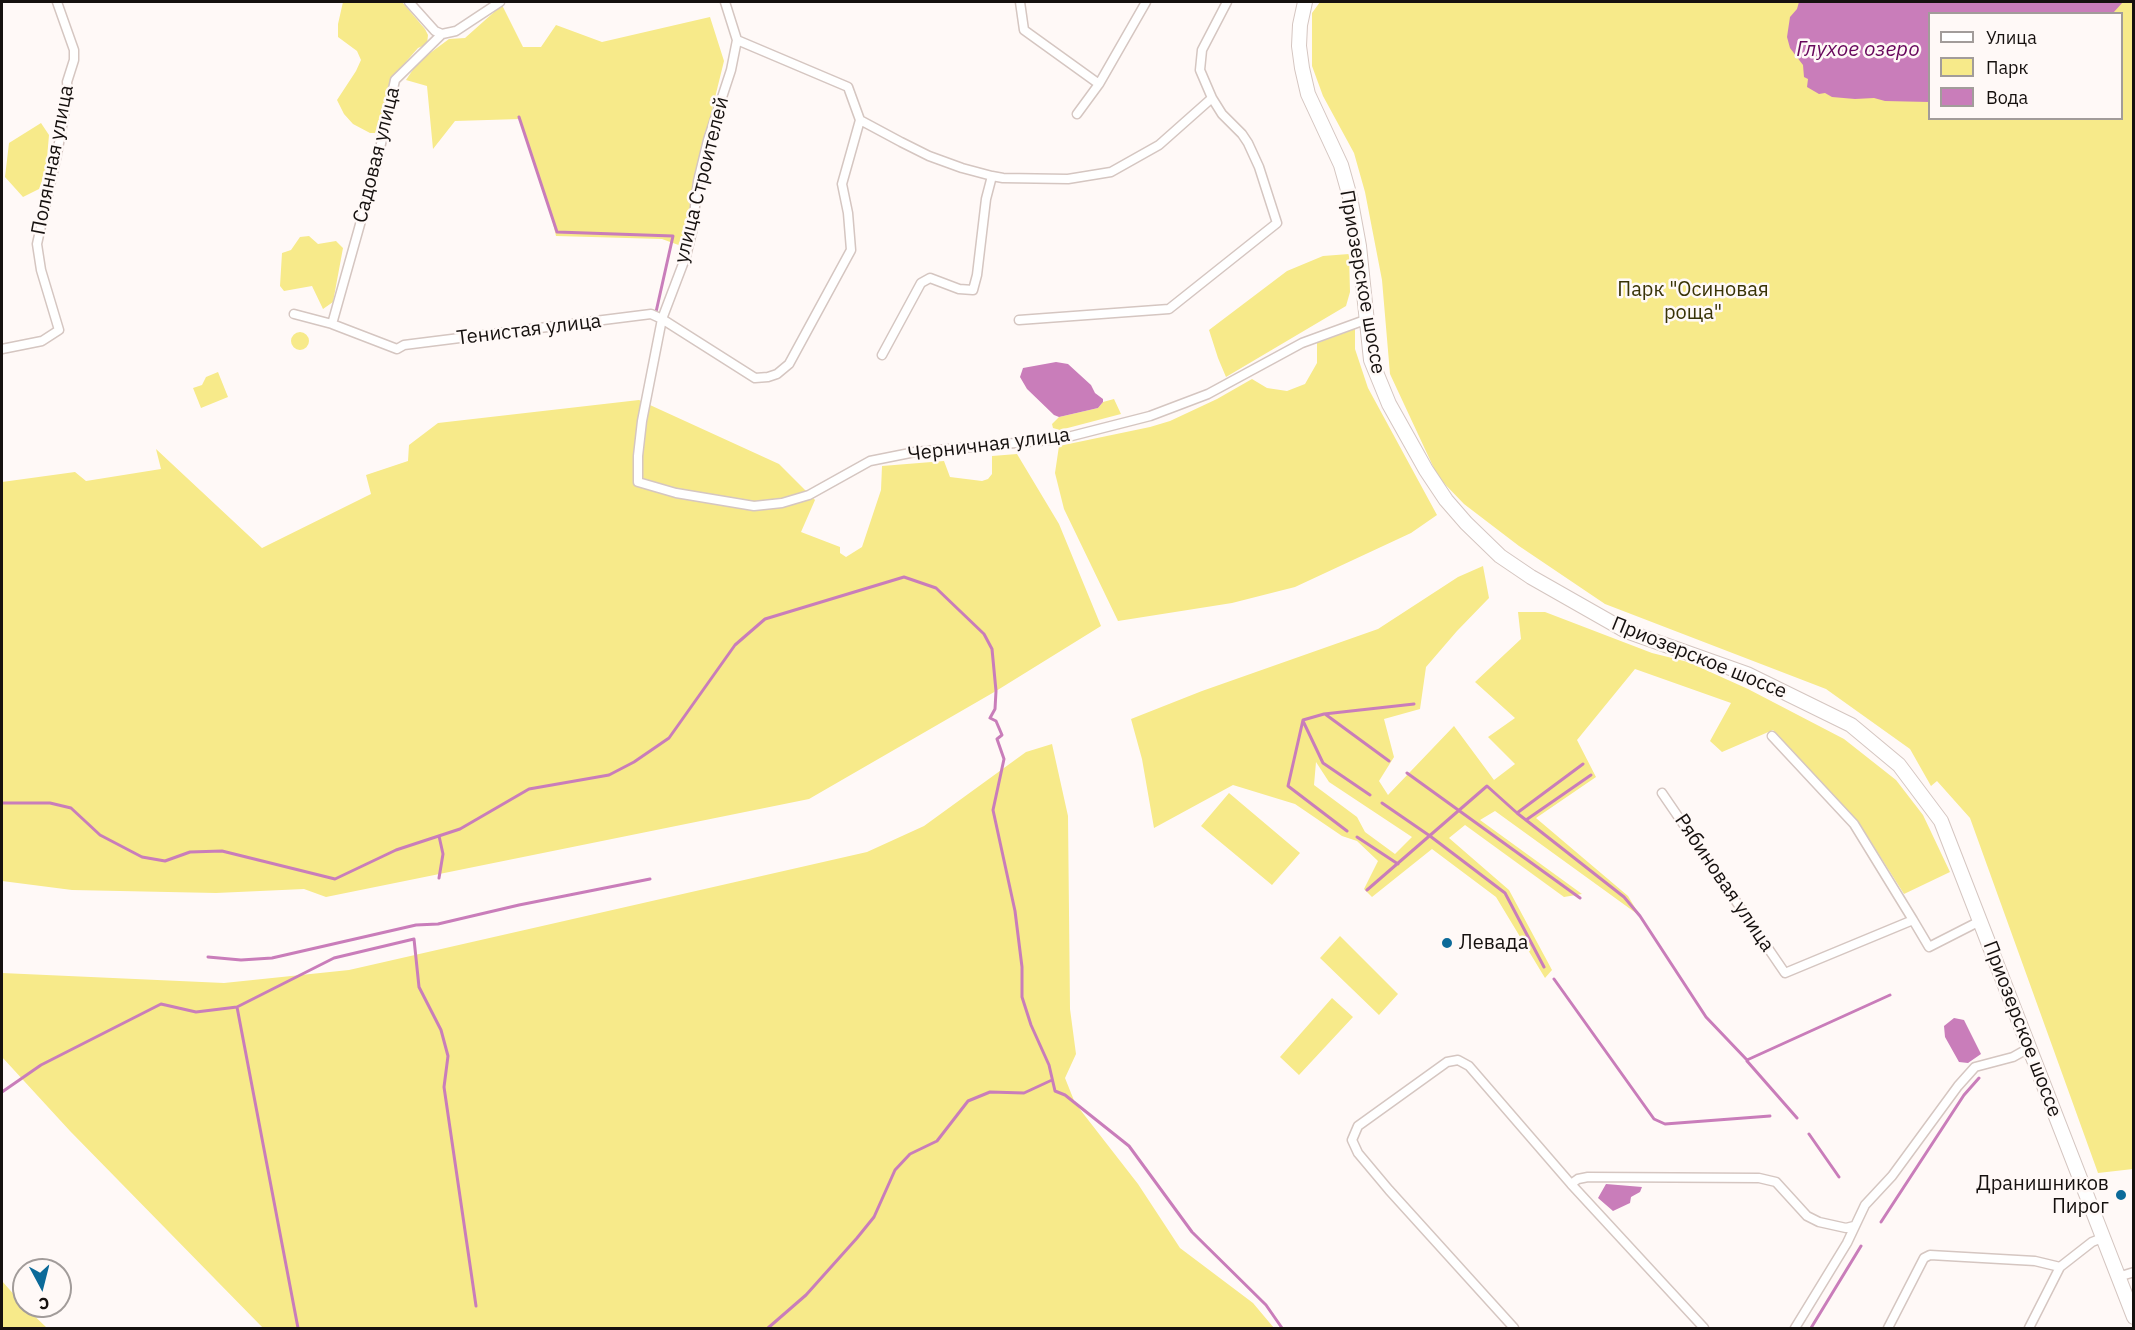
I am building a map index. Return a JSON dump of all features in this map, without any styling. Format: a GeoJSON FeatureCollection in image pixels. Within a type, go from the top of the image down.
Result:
{"type":"FeatureCollection","features":[{"type":"Feature","properties":{"kind":"main road","name":"Приозерское шоссе"},"geometry":{"type":"LineString","coordinates":[[1305,2],[1299,36],[1302,68],[1308,94],[1341,165],[1350,197],[1359,246],[1371,360],[1389,404],[1426,470],[1446,500],[1466,523],[1500,556],[1532,577],[1626,631],[1748,674],[1851,725],[1899,765],[1941,821],[2133,1317]]}},
{"type":"Feature","properties":{"kind":"street","name":"Полянная улица"},"geometry":{"type":"LineString","coordinates":[[2,349],[42,341],[59,330],[41,270],[37,244],[57,154],[68,93],[67,82],[74,60],[74,50],[57,2]]}},
{"type":"Feature","properties":{"kind":"street"},"geometry":{"type":"LineString","coordinates":[[409,2],[435,31],[442,34]]}},
{"type":"Feature","properties":{"kind":"street","name":"Садовая улица"},"geometry":{"type":"LineString","coordinates":[[332,324],[375,171],[395,80],[442,34],[456,31],[500,2]]}},
{"type":"Feature","properties":{"kind":"street"},"geometry":{"type":"LineString","coordinates":[[662,319],[754,378],[762,379],[777,374],[789,364],[851,249],[848,213],[842,184],[860,120],[848,87],[737,40],[725,2]]}},
{"type":"Feature","properties":{"kind":"street"},"geometry":{"type":"LineString","coordinates":[[1020,2],[1024,30],[1099,84]]}},
{"type":"Feature","properties":{"kind":"street"},"geometry":{"type":"LineString","coordinates":[[1077,114],[1099,84],[1146,2]]}},
{"type":"Feature","properties":{"kind":"street"},"geometry":{"type":"LineString","coordinates":[[1019,320],[1169,309],[1277,223],[1259,167],[1248,143],[1222,114],[1200,70],[1202,50],[1227,2]]}},
{"type":"Feature","properties":{"kind":"street","name":"улица Строителей"},"geometry":{"type":"LineString","coordinates":[[638,482],[642,421],[662,319],[686,256],[692,232],[700,171],[731,70],[737,40]]}},
{"type":"Feature","properties":{"kind":"street"},"geometry":{"type":"LineString","coordinates":[[860,120],[929,156],[962,168],[1003,178],[1068,179],[1112,172],[1159,145],[1212,98]]}},
{"type":"Feature","properties":{"kind":"street"},"geometry":{"type":"LineString","coordinates":[[882,355],[921,283],[930,278],[959,289],[973,290],[977,275],[986,199],[992,176]]}},
{"type":"Feature","properties":{"kind":"street"},"geometry":{"type":"LineString","coordinates":[[294,314],[332,324]]}},
{"type":"Feature","properties":{"kind":"street","name":"Тенистая улица"},"geometry":{"type":"LineString","coordinates":[[332,324],[397,350],[404,345],[631,316],[651,314],[662,319]]}},
{"type":"Feature","properties":{"kind":"street","name":"Черничная улица"},"geometry":{"type":"LineString","coordinates":[[638,482],[676,492],[754,506],[782,503],[809,495],[870,461],[915,452],[1060,439],[1150,416],[1208,394],[1302,343],[1365,320]]}},
{"type":"Feature","properties":{"kind":"street"},"geometry":{"type":"LineString","coordinates":[[1772,736],[1854,824],[1929,947],[1980,921]]}},
{"type":"Feature","properties":{"kind":"street","name":"Рябиновая улица"},"geometry":{"type":"LineString","coordinates":[[1662,794],[1785,973],[1913,920]]}},
{"type":"Feature","properties":{"kind":"street"},"geometry":{"type":"LineString","coordinates":[[1795,1329],[1847,1243],[1865,1205],[1892,1176],[1958,1086],[1975,1067],[2013,1057],[2029,1048]]}},
{"type":"Feature","properties":{"kind":"street"},"geometry":{"type":"LineString","coordinates":[[1514,1329],[1389,1190],[1358,1153],[1352,1140],[1358,1126],[1447,1062],[1458,1060],[1475,1073],[1571,1184],[1704,1329]]}},
{"type":"Feature","properties":{"kind":"street"},"geometry":{"type":"LineString","coordinates":[[1571,1184],[1578,1179],[1588,1177],[1759,1178],[1776,1182],[1807,1216],[1819,1222],[1846,1228],[1854,1226]]}},
{"type":"Feature","properties":{"kind":"street"},"geometry":{"type":"LineString","coordinates":[[2029,1329],[2060,1267],[2092,1242],[2103,1238]]}},
{"type":"Feature","properties":{"kind":"street"},"geometry":{"type":"LineString","coordinates":[[1888,1329],[1924,1258],[1930,1255],[2035,1261],[2060,1267]]}},
{"type":"Feature","properties":{"kind":"street"},"geometry":{"type":"LineString","coordinates":[[2118,1277],[2133,1272]]}},
{"type":"Feature","properties":{"kind":"green space"},"geometry":{"type":"Polygon","coordinates":[[[343,2],[402,2],[428,35],[427,44],[418,48],[391,79],[379,126],[375,133],[370,133],[353,124],[344,114],[337,100],[361,60],[357,51],[338,37],[338,24],[343,2]]]}},
{"type":"Feature","properties":{"kind":"green space","name":"Парк \"Осиновая роща\""},"geometry":{"type":"Polygon","coordinates":[[[1320,2],[2133,2],[2133,1169],[2098,1173],[1970,818],[1937,781],[1931,786],[1910,749],[1826,689],[1605,604],[1519,546],[1464,504],[1438,477],[1390,374],[1382,280],[1365,192],[1354,153],[1323,96],[1312,66],[1312,13],[1320,2]]]}},
{"type":"Feature","properties":{"kind":"green space"},"geometry":{"type":"Polygon","coordinates":[[[502,5],[523,47],[541,47],[556,25],[602,42],[710,17],[724,61],[693,187],[684,247],[662,239],[556,236],[549,207],[520,119],[455,121],[433,149],[427,86],[406,80],[418,62],[449,39],[465,38],[502,5]]]}},
{"type":"Feature","properties":{"kind":"green space"},"geometry":{"type":"Polygon","coordinates":[[[41,123],[49,135],[46,170],[39,189],[23,197],[5,177],[9,143],[41,123]]]}},
{"type":"Feature","properties":{"kind":"green space"},"geometry":{"type":"Polygon","coordinates":[[[309,236],[318,244],[336,241],[343,248],[333,302],[323,309],[312,286],[284,291],[280,286],[282,253],[291,250],[300,237],[309,236]]]}},
{"type":"Feature","properties":{"kind":"green space"},"geometry":{"type":"Polygon","coordinates":[[[1349,254],[1350,292],[1346,306],[1226,377],[1209,330],[1287,271],[1323,256],[1349,254]]]}},
{"type":"Feature","properties":{"kind":"green space"},"geometry":{"type":"Polygon","coordinates":[[[1355,329],[1355,349],[1368,388],[1437,515],[1411,533],[1295,587],[1232,603],[1118,621],[1064,509],[1055,473],[1059,446],[1170,421],[1217,399],[1252,379],[1267,388],[1287,391],[1305,384],[1317,363],[1317,343],[1355,329]]]}},
{"type":"Feature","properties":{"kind":"green space"},"geometry":{"type":"Polygon","coordinates":[[[300,332],[306,335],[309,341],[306,347],[300,350],[294,347],[291,341],[294,335],[300,332]]]}},
{"type":"Feature","properties":{"kind":"green space"},"geometry":{"type":"Polygon","coordinates":[[[218,372],[228,397],[201,408],[193,388],[202,385],[206,377],[218,372]]]}},
{"type":"Feature","properties":{"kind":"green space"},"geometry":{"type":"Polygon","coordinates":[[[1114,399],[1121,414],[1060,430],[1053,428],[1052,424],[1059,417],[1098,408],[1103,402],[1114,399]]]}},
{"type":"Feature","properties":{"kind":"green space"},"geometry":{"type":"Polygon","coordinates":[[[639,400],[779,464],[815,500],[801,532],[840,547],[840,553],[846,557],[862,547],[881,490],[882,466],[944,461],[950,477],[982,481],[988,479],[992,474],[992,456],[1017,454],[1059,524],[1101,626],[996,691],[809,799],[326,897],[304,889],[216,893],[72,890],[2,881],[2,482],[75,472],[86,481],[161,469],[156,449],[262,548],[371,494],[366,475],[408,461],[409,445],[438,423],[639,400]]]}},
{"type":"Feature","properties":{"kind":"green space"},"geometry":{"type":"Polygon","coordinates":[[[1483,566],[1489,598],[1426,667],[1420,709],[1384,719],[1394,757],[1379,781],[1388,795],[1454,726],[1494,780],[1515,764],[1488,737],[1515,718],[1475,682],[1521,639],[1518,612],[1545,612],[1652,653],[1688,662],[1748,689],[1844,739],[1896,780],[1923,815],[1950,872],[1904,894],[1857,820],[1773,730],[1722,752],[1710,741],[1731,703],[1635,669],[1577,740],[1596,777],[1536,818],[1628,896],[1640,916],[1495,811],[1480,820],[1582,894],[1564,897],[1465,825],[1449,838],[1509,890],[1552,970],[1545,978],[1496,897],[1432,849],[1372,897],[1364,889],[1378,861],[1357,841],[1342,836],[1295,804],[1233,785],[1154,828],[1142,759],[1131,719],[1202,691],[1378,629],[1458,577],[1483,566]],[[1316,762],[1314,785],[1357,817],[1365,832],[1395,854],[1412,837],[1329,782],[1316,762]]]}},
{"type":"Feature","properties":{"kind":"green space"},"geometry":{"type":"Polygon","coordinates":[[[1052,744],[1068,816],[1070,1009],[1076,1054],[1065,1078],[1075,1103],[1138,1184],[1180,1248],[1253,1303],[1274,1328],[263,1328],[70,1131],[2,1057],[2,973],[224,983],[349,970],[867,852],[924,826],[1026,752],[1052,744]]]}},
{"type":"Feature","properties":{"kind":"green space"},"geometry":{"type":"Polygon","coordinates":[[[1229,793],[1300,853],[1272,885],[1201,826],[1229,793]]]}},
{"type":"Feature","properties":{"kind":"green space"},"geometry":{"type":"Polygon","coordinates":[[[1340,936],[1398,994],[1379,1015],[1320,958],[1340,936]]]}},
{"type":"Feature","properties":{"kind":"green space"},"geometry":{"type":"Polygon","coordinates":[[[1332,998],[1353,1017],[1299,1075],[1280,1057],[1332,998]]]}},
{"type":"Feature","properties":{"kind":"green space"},"geometry":{"type":"Polygon","coordinates":[[[2,1281],[12,1292],[12,1318],[37,1318],[47,1328],[2,1328],[2,1281]]]}},
{"type":"Feature","properties":{"kind":"water","name":"Глухое озеро"},"geometry":{"type":"Polygon","coordinates":[[[1799,2],[2123,2],[2114,12],[1928,12],[1928,102],[1832,97],[1825,93],[1819,94],[1807,87],[1808,79],[1804,77],[1803,65],[1790,48],[1787,37],[1790,17],[1797,9],[1799,2]]]}},
{"type":"Feature","properties":{"kind":"water"},"geometry":{"type":"Polygon","coordinates":[[[1056,362],[1068,364],[1091,385],[1095,393],[1103,399],[1098,408],[1059,417],[1027,389],[1020,377],[1023,368],[1056,362]]]}},
{"type":"Feature","properties":{"kind":"water"},"geometry":{"type":"Polygon","coordinates":[[[1954,1018],[1964,1020],[1981,1054],[1968,1063],[1959,1062],[1945,1037],[1944,1026],[1954,1018]]]}},
{"type":"Feature","properties":{"kind":"water"},"geometry":{"type":"Polygon","coordinates":[[[1606,1184],[1642,1187],[1640,1192],[1631,1197],[1630,1203],[1613,1211],[1598,1198],[1606,1184]]]}},
{"type":"Feature","properties":{"kind":"waterway"},"geometry":{"type":"LineString","coordinates":[[519,117],[557,232],[673,236],[656,312]]}},
{"type":"Feature","properties":{"kind":"waterway"},"geometry":{"type":"LineString","coordinates":[[2,803],[50,803],[71,808],[100,835],[142,857],[165,861],[190,852],[222,851],[335,879],[396,850],[460,829],[529,789],[609,775],[634,762],[669,738],[735,645],[765,619],[904,577],[936,588],[984,634],[992,649],[996,691],[995,709],[990,718],[996,721],[1002,735],[997,739],[1004,759],[993,810],[1015,911],[1022,967],[1022,997],[1031,1025],[1049,1065],[1055,1091],[1065,1095],[1129,1146],[1192,1232],[1266,1305],[1282,1328]]}},
{"type":"Feature","properties":{"kind":"waterway"},"geometry":{"type":"LineString","coordinates":[[1347,831],[1288,786],[1303,720],[1324,714],[1414,704]]}},
{"type":"Feature","properties":{"kind":"waterway"},"geometry":{"type":"LineString","coordinates":[[1325,714],[1389,761]]}},
{"type":"Feature","properties":{"kind":"waterway"},"geometry":{"type":"LineString","coordinates":[[1303,721],[1323,763],[1370,795]]}},
{"type":"Feature","properties":{"kind":"waterway"},"geometry":{"type":"LineString","coordinates":[[1367,890],[1487,786],[1517,813],[1583,764]]}},
{"type":"Feature","properties":{"kind":"waterway"},"geometry":{"type":"LineString","coordinates":[[1407,773],[1580,898]]}},
{"type":"Feature","properties":{"kind":"waterway"},"geometry":{"type":"LineString","coordinates":[[1526,820],[1591,775]]}},
{"type":"Feature","properties":{"kind":"waterway"},"geometry":{"type":"LineString","coordinates":[[1382,803],[1505,893],[1544,967]]}},
{"type":"Feature","properties":{"kind":"waterway"},"geometry":{"type":"LineString","coordinates":[[1517,813],[1624,897],[1640,916],[1706,1017],[1747,1060],[1890,995]]}},
{"type":"Feature","properties":{"kind":"waterway"},"geometry":{"type":"LineString","coordinates":[[439,836],[443,854],[439,878]]}},
{"type":"Feature","properties":{"kind":"waterway"},"geometry":{"type":"LineString","coordinates":[[1357,837],[1398,864]]}},
{"type":"Feature","properties":{"kind":"waterway"},"geometry":{"type":"LineString","coordinates":[[208,957],[241,960],[272,958],[416,925],[438,924],[650,879]]}},
{"type":"Feature","properties":{"kind":"waterway"},"geometry":{"type":"LineString","coordinates":[[2,1092],[41,1065],[161,1004],[196,1012],[237,1007],[334,958],[414,939],[419,987],[441,1030],[448,1056],[444,1087],[476,1306]]}},
{"type":"Feature","properties":{"kind":"waterway"},"geometry":{"type":"LineString","coordinates":[[1554,979],[1654,1119],[1665,1124],[1770,1116]]}},
{"type":"Feature","properties":{"kind":"waterway"},"geometry":{"type":"LineString","coordinates":[[237,1007],[298,1328]]}},
{"type":"Feature","properties":{"kind":"waterway"},"geometry":{"type":"LineString","coordinates":[[1747,1061],[1797,1118]]}},
{"type":"Feature","properties":{"kind":"waterway"},"geometry":{"type":"LineString","coordinates":[[1881,1222],[1964,1095],[1979,1078]]}},
{"type":"Feature","properties":{"kind":"waterway"},"geometry":{"type":"LineString","coordinates":[[768,1328],[806,1295],[874,1217],[895,1170],[910,1154],[937,1141],[968,1101],[990,1092],[1024,1093],[1052,1080]]}},
{"type":"Feature","properties":{"kind":"waterway"},"geometry":{"type":"LineString","coordinates":[[1809,1134],[1839,1177]]}},
{"type":"Feature","properties":{"kind":"waterway"},"geometry":{"type":"LineString","coordinates":[[1811,1328],[1861,1246]]}},
{"type":"Feature","properties":{"kind":"place","name":"Левада"},"geometry":{"type":"Point","coordinates":[1447,943]}},
{"type":"Feature","properties":{"kind":"place","name":"Дранишников Пирог"},"geometry":{"type":"Point","coordinates":[2121,1195]}}]}
